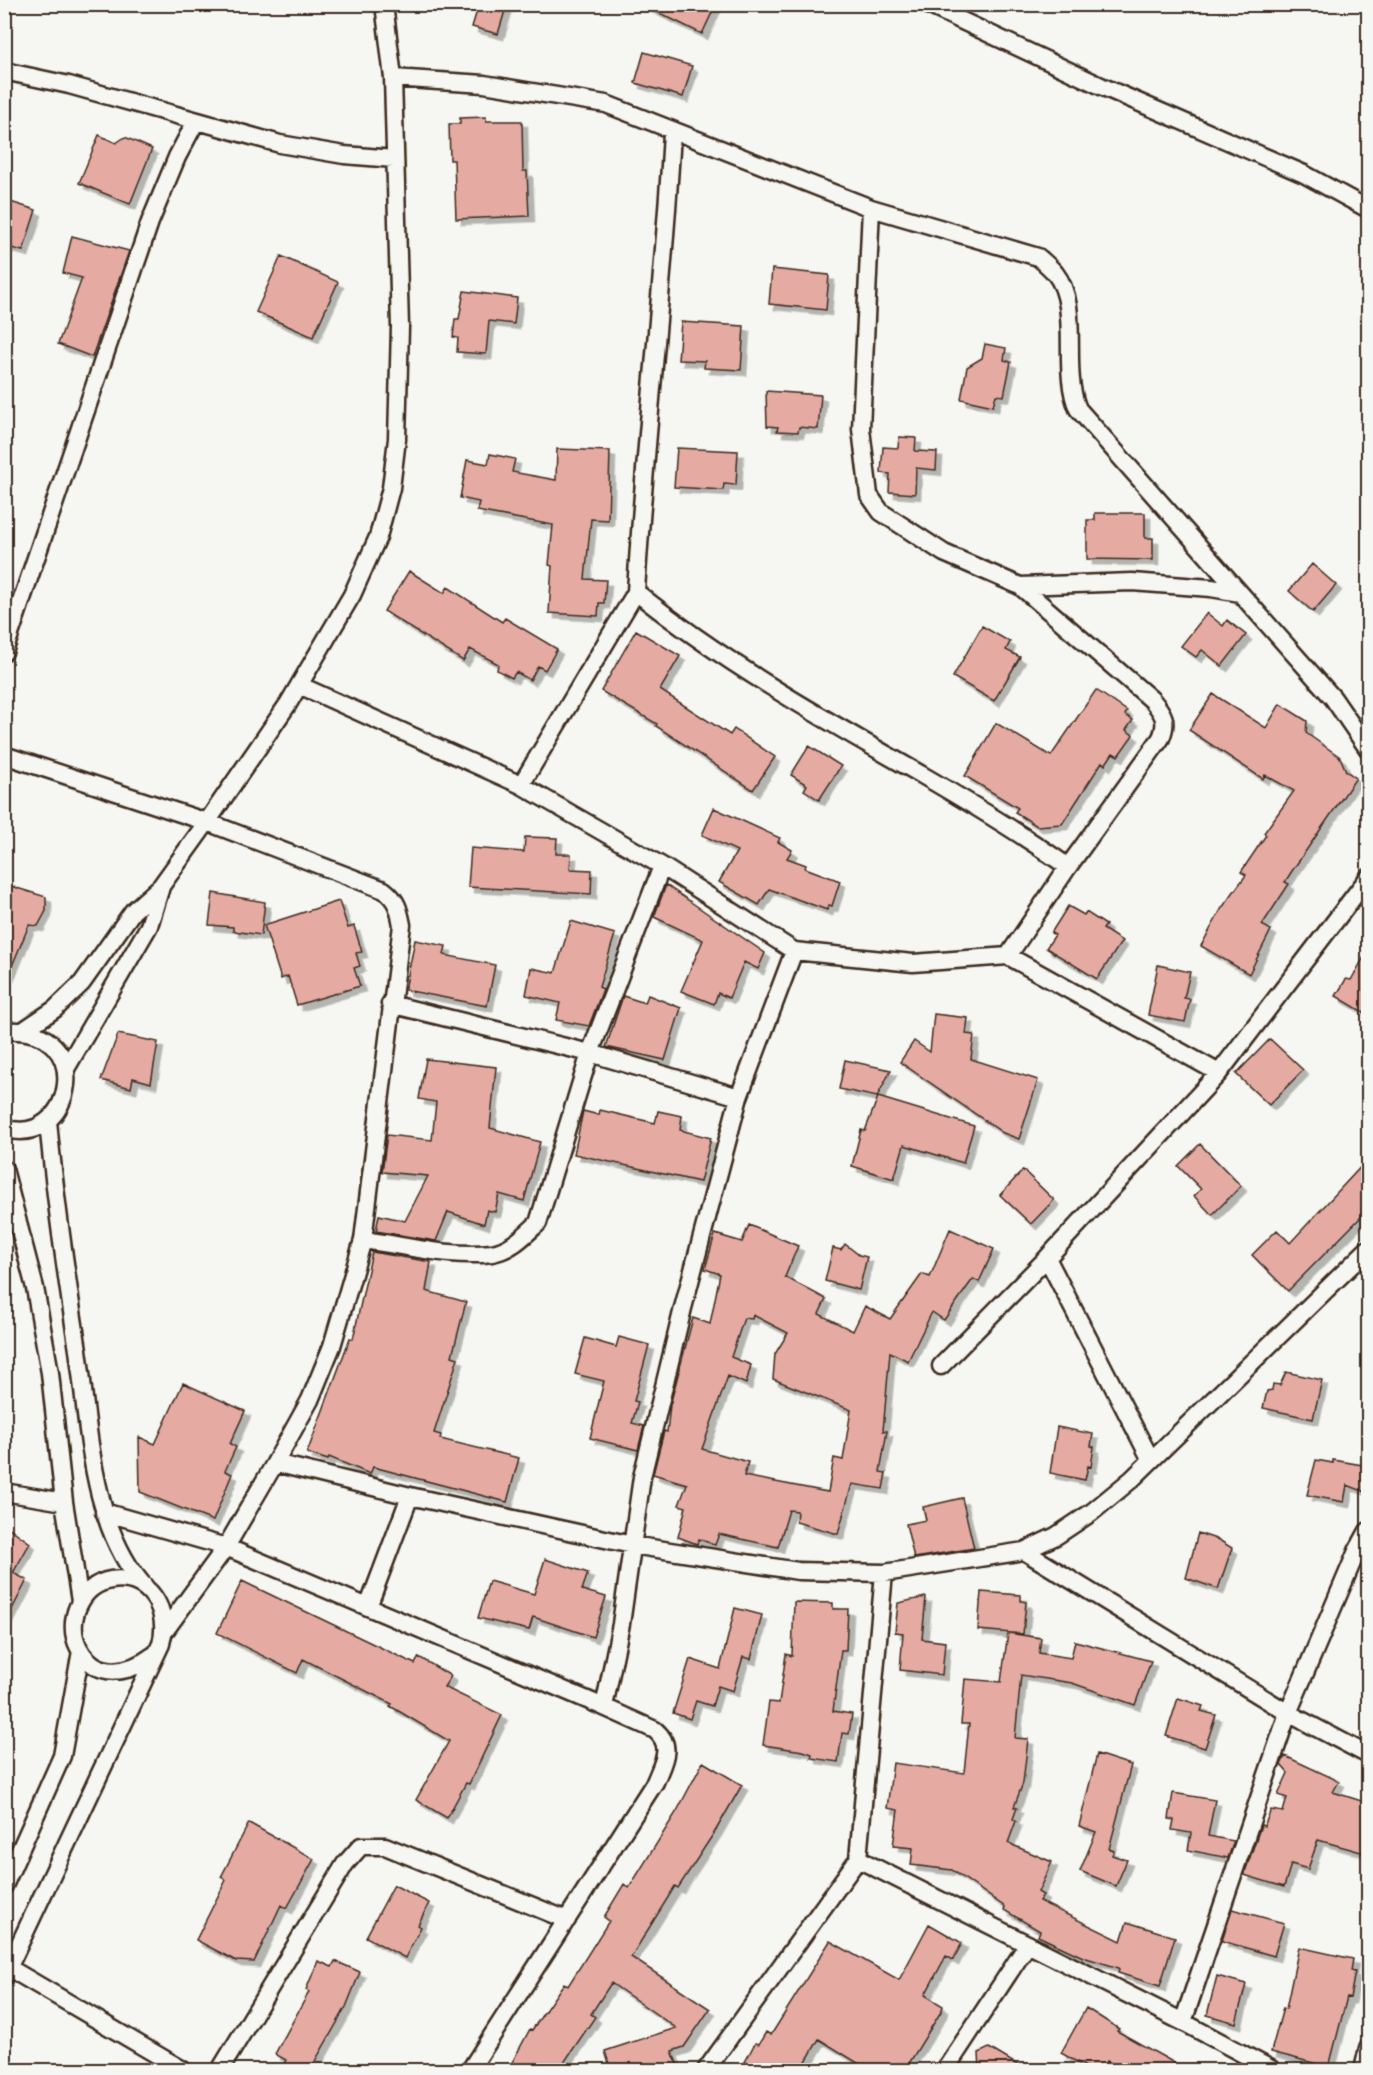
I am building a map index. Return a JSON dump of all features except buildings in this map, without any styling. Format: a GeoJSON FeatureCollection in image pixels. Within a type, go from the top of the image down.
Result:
{"type":"FeatureCollection","features":[{"type":"Feature","properties":{"kind":"street"},"geometry":{"type":"LineString","coordinates":[[24,1030],[69,997],[133,911],[161,886],[207,822],[299,685],[352,596],[378,537],[391,488],[397,439],[400,327],[393,78],[384,4]]}},
{"type":"Feature","properties":{"kind":"street"},"geometry":{"type":"LineString","coordinates":[[926,4],[1101,86],[1304,174],[1368,209]]}},
{"type":"Feature","properties":{"kind":"street"},"geometry":{"type":"LineString","coordinates":[[4,71],[69,85],[250,137],[315,151],[394,159]]}},
{"type":"Feature","properties":{"kind":"street"},"geometry":{"type":"LineString","coordinates":[[393,78],[484,84],[606,104],[654,121],[672,132],[871,208],[1038,257],[1056,275],[1064,295],[1069,326],[1072,396],[1078,409],[1333,698],[1368,749]]}},
{"type":"Feature","properties":{"kind":"street"},"geometry":{"type":"LineString","coordinates":[[4,652],[150,222],[172,168],[196,121]]}},
{"type":"Feature","properties":{"kind":"street"},"geometry":{"type":"LineString","coordinates":[[521,785],[636,592],[645,446],[659,328],[672,132]]}},
{"type":"Feature","properties":{"kind":"street"},"geometry":{"type":"LineString","coordinates":[[871,208],[861,429],[869,495],[881,512],[944,553],[1020,586],[1152,700],[1164,713],[1166,725],[1161,738],[1068,867],[1008,956]]}},
{"type":"Feature","properties":{"kind":"street"},"geometry":{"type":"LineString","coordinates":[[1020,586],[1132,582],[1211,588],[1240,593]]}},
{"type":"Feature","properties":{"kind":"street"},"geometry":{"type":"LineString","coordinates":[[636,592],[675,624],[759,679],[980,808],[1068,867]]}},
{"type":"Feature","properties":{"kind":"street"},"geometry":{"type":"LineString","coordinates":[[299,685],[521,785],[662,866],[794,951],[913,963],[1008,956],[1220,1073]]}},
{"type":"Feature","properties":{"kind":"street"},"geometry":{"type":"LineString","coordinates":[[4,756],[207,822],[384,890],[393,898],[399,909],[402,925],[390,1004],[363,1240],[332,1346],[310,1400],[226,1547],[164,1632],[7,1973],[183,2070]]}},
{"type":"Feature","properties":{"kind":"street"},"geometry":{"type":"LineString","coordinates":[[363,1240],[456,1252],[494,1253],[519,1241],[538,1223],[590,1053],[662,866]]}},
{"type":"Feature","properties":{"kind":"street"},"geometry":{"type":"LineString","coordinates":[[941,1366],[1047,1258],[1220,1073],[1368,878]]}},
{"type":"Feature","properties":{"kind":"street"},"geometry":{"type":"LineString","coordinates":[[67,1067],[149,926],[161,886]]}},
{"type":"Feature","properties":{"kind":"street"},"geometry":{"type":"LineString","coordinates":[[604,1707],[621,1624],[642,1477],[683,1308],[740,1097],[794,951]]}},
{"type":"Feature","properties":{"kind":"street"},"geometry":{"type":"LineString","coordinates":[[390,1004],[590,1053],[740,1097]]}},
{"type":"Feature","properties":{"kind":"street"},"geometry":{"type":"LineString","coordinates":[[4,1031],[24,1030],[43,1036],[58,1049],[67,1067],[68,1087],[62,1105],[48,1120],[31,1129],[4,1128]]}},
{"type":"Feature","properties":{"kind":"street"},"geometry":{"type":"LineString","coordinates":[[48,1120],[60,1227],[104,1512],[124,1559],[161,1609],[164,1632]]}},
{"type":"Feature","properties":{"kind":"street"},"geometry":{"type":"LineString","coordinates":[[4,1169],[35,1288],[50,1373],[64,1502],[80,1601],[73,1626],[81,1651],[96,1666],[117,1672],[138,1668],[154,1655]]}},
{"type":"Feature","properties":{"kind":"street"},"geometry":{"type":"LineString","coordinates":[[275,1463],[410,1496],[632,1545],[798,1570],[884,1573],[1024,1551],[1056,1536],[1092,1512],[1151,1460],[1368,1249]]}},
{"type":"Feature","properties":{"kind":"street"},"geometry":{"type":"LineString","coordinates":[[1047,1258],[1151,1460]]}},
{"type":"Feature","properties":{"kind":"street"},"geometry":{"type":"LineString","coordinates":[[4,1492],[64,1502]]}},
{"type":"Feature","properties":{"kind":"street"},"geometry":{"type":"LineString","coordinates":[[368,1607],[410,1496]]}},
{"type":"Feature","properties":{"kind":"street"},"geometry":{"type":"LineString","coordinates":[[104,1512],[226,1547],[656,1730],[666,1743],[666,1752],[655,1782],[470,2070]]}},
{"type":"Feature","properties":{"kind":"street"},"geometry":{"type":"LineString","coordinates":[[1183,2022],[1288,1713],[1356,1551],[1368,1531]]}},
{"type":"Feature","properties":{"kind":"street"},"geometry":{"type":"LineString","coordinates":[[1024,1551],[1288,1713],[1368,1755]]}},
{"type":"Feature","properties":{"kind":"street"},"geometry":{"type":"LineString","coordinates":[[706,2070],[858,1859],[884,1573]]}},
{"type":"Feature","properties":{"kind":"street"},"geometry":{"type":"LineString","coordinates":[[80,1601],[93,1587],[111,1580],[130,1581],[147,1590]]}},
{"type":"Feature","properties":{"kind":"street"},"geometry":{"type":"LineString","coordinates":[[4,1886],[62,1756],[81,1651]]}},
{"type":"Feature","properties":{"kind":"street"},"geometry":{"type":"LineString","coordinates":[[220,2070],[345,1864],[361,1846],[385,1846],[567,1920]]}},
{"type":"Feature","properties":{"kind":"street"},"geometry":{"type":"LineString","coordinates":[[858,1859],[1183,2022],[1273,2070]]}},
{"type":"Feature","properties":{"kind":"street"},"geometry":{"type":"LineString","coordinates":[[945,2070],[1028,1944]]}},
{"type":"Feature","properties":{"kind":"street"},"geometry":{"type":"LineString","coordinates":[[1363,2070],[1368,2048]]}}]}
